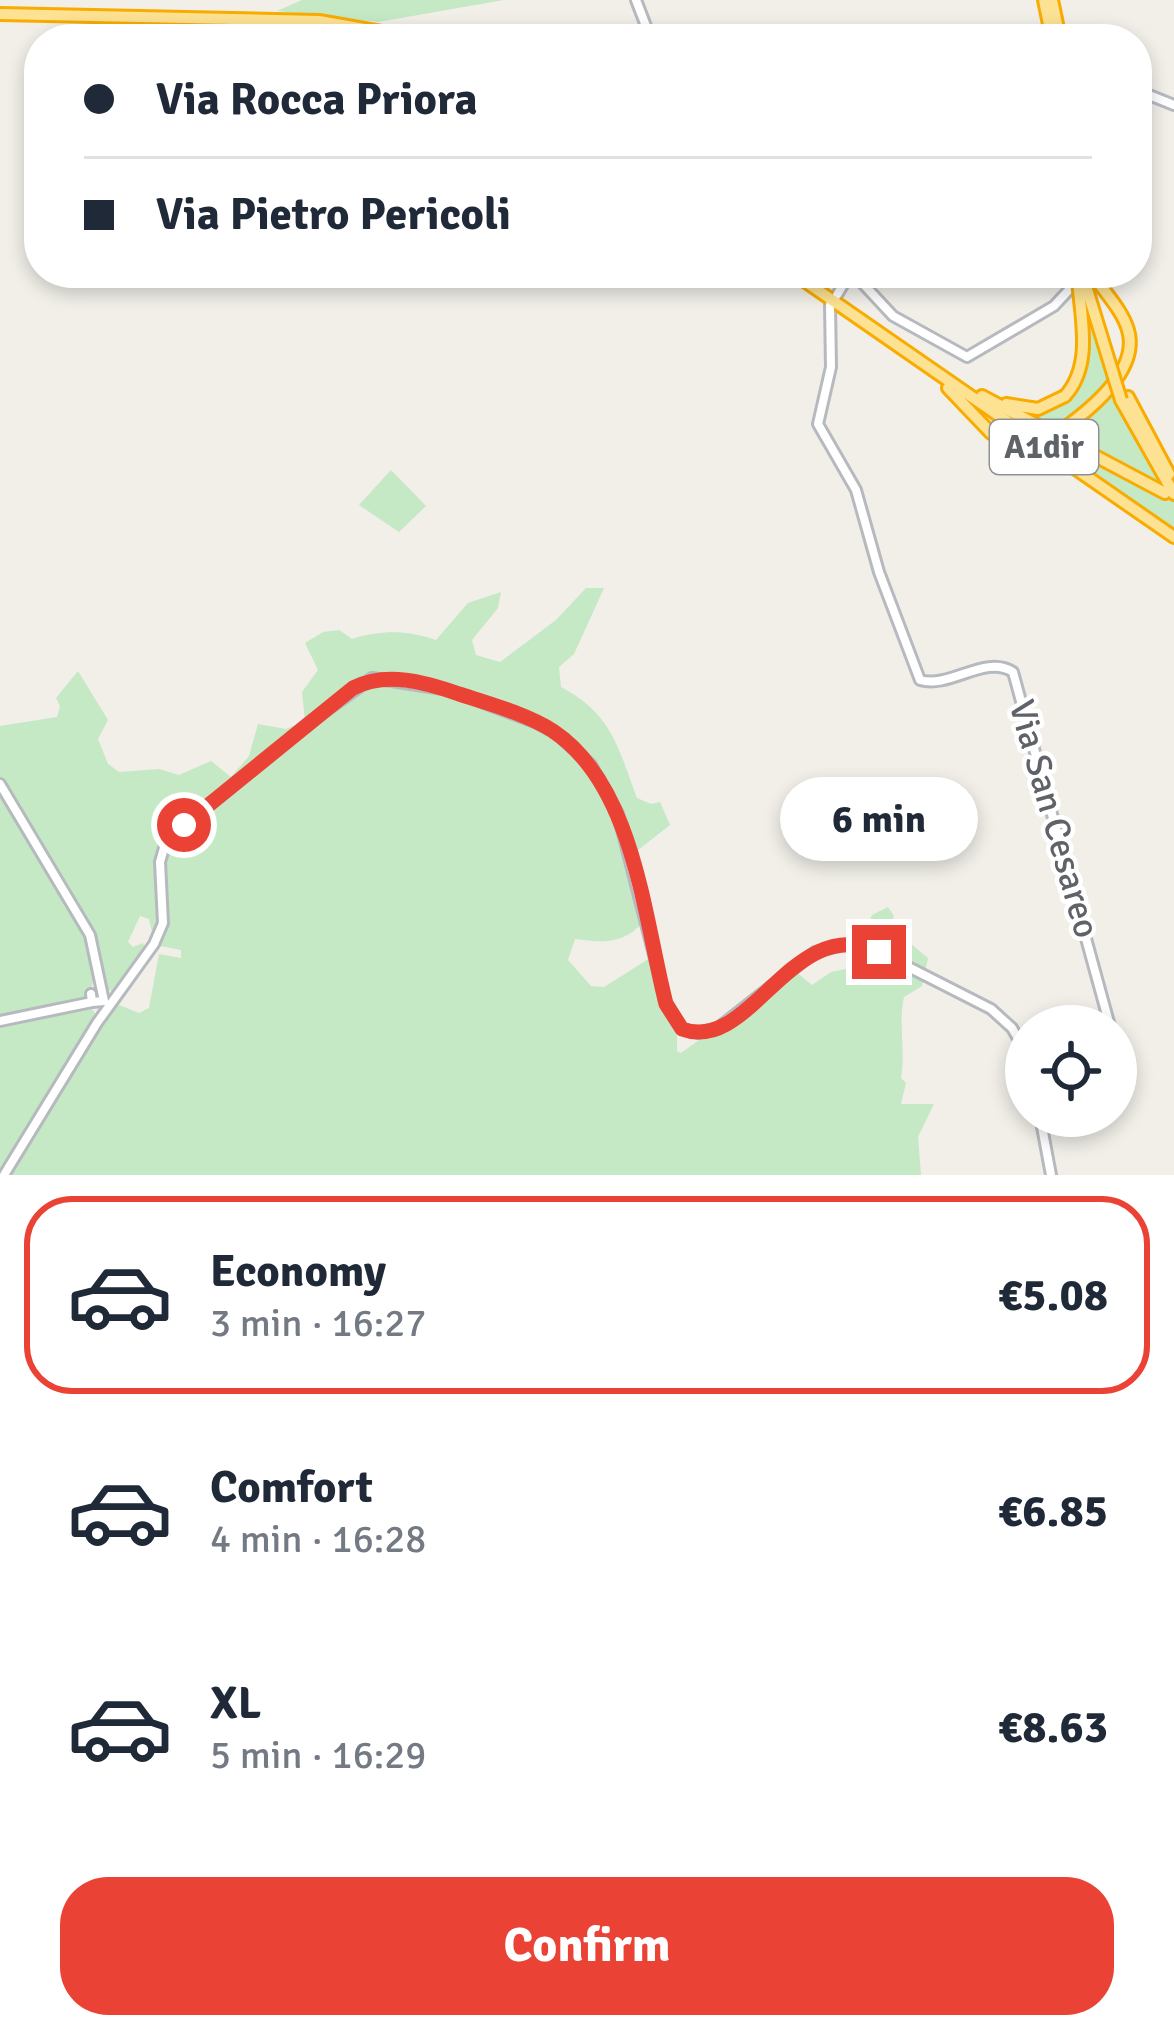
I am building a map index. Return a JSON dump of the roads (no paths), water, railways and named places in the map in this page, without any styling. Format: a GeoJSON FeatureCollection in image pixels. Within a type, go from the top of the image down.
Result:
{"type":"FeatureCollection","features":[{"type":"Feature","properties":{"kind":"highway"},"geometry":{"type":"LineString","coordinates":[[0,16],[281,24]]}},
{"type":"Feature","properties":{"kind":"highway"},"geometry":{"type":"LineString","coordinates":[[0,16],[336,24]]}},
{"type":"Feature","properties":{"kind":"highway","name":"A1dir"},"geometry":{"type":"LineString","coordinates":[[818,288],[1174,537]]}},
{"type":"Feature","properties":{"kind":"highway","name":"A1dir"},"geometry":{"type":"LineString","coordinates":[[819,288],[970,389],[1169,493]]}},
{"type":"Feature","properties":{"kind":"highway"},"geometry":{"type":"LineString","coordinates":[[970,389],[1029,410],[1046,408],[1065,396],[1077,381],[1083,361],[1085,288]]}},
{"type":"Feature","properties":{"kind":"highway"},"geometry":{"type":"LineString","coordinates":[[1090,288],[1124,399],[1169,493]]}},
{"type":"Feature","properties":{"kind":"highway"},"geometry":{"type":"LineString","coordinates":[[1063,429],[1110,386],[1128,354],[1128,330],[1099,288]]}},
{"type":"Feature","properties":{"kind":"highway"},"geometry":{"type":"LineString","coordinates":[[915,358],[988,431],[1023,442]]}},
{"type":"Feature","properties":{"kind":"highway"},"geometry":{"type":"LineString","coordinates":[[1124,399],[1174,482]]}},
{"type":"Feature","properties":{"kind":"street"},"geometry":{"type":"LineString","coordinates":[[837,295],[841,288]]}},
{"type":"Feature","properties":{"kind":"street"},"geometry":{"type":"LineString","coordinates":[[862,288],[903,322],[968,357],[1054,306],[1071,288]]}},
{"type":"Feature","properties":{"kind":"street","name":"Via San Cesareo"},"geometry":{"type":"LineString","coordinates":[[830,304],[832,364],[817,420],[856,490],[879,572],[920,680],[933,683],[995,666],[1012,672],[1104,1005]]}},
{"type":"Feature","properties":{"kind":"street"},"geometry":{"type":"LineString","coordinates":[[4,1175],[163,923],[160,862],[166,842],[342,697],[372,678],[449,691],[537,723],[591,765],[618,814],[666,1004],[682,1029],[698,1033],[720,1026],[815,952],[845,943],[879,952],[996,1012],[1005,1024]]}},
{"type":"Feature","properties":{"kind":"street"},"geometry":{"type":"LineString","coordinates":[[0,784],[90,935],[98,1021]]}},
{"type":"Feature","properties":{"kind":"street"},"geometry":{"type":"LineString","coordinates":[[0,1021],[123,990]]}},
{"type":"Feature","properties":{"kind":"street"},"geometry":{"type":"LineString","coordinates":[[1044,1137],[1051,1175]]}}]}
